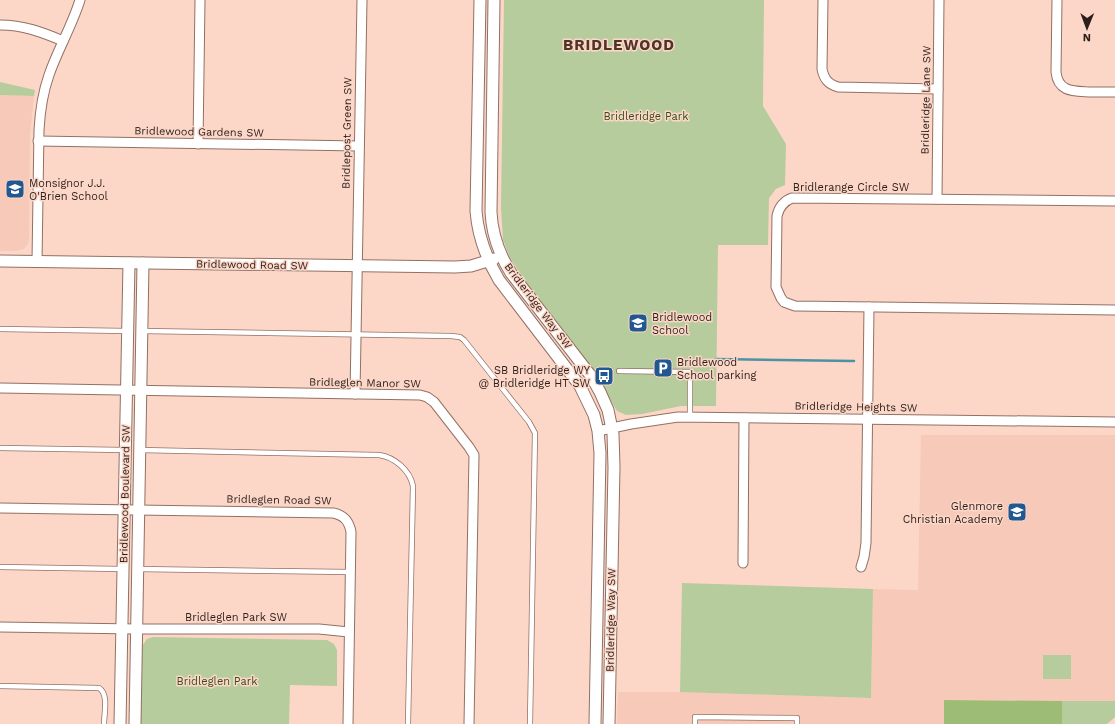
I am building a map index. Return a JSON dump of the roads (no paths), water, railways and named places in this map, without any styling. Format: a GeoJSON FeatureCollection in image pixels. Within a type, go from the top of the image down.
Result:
{"type":"FeatureCollection","features":[{"type":"Feature","properties":{"kind":"street"},"geometry":{"type":"LineString","coordinates":[[36,262],[38,141],[40,116],[49,75],[75,16],[80,0]]}},
{"type":"Feature","properties":{"kind":"street"},"geometry":{"type":"LineString","coordinates":[[198,144],[200,0]]}},
{"type":"Feature","properties":{"kind":"street","name":"Bridlepost Green SW"},"geometry":{"type":"LineString","coordinates":[[355,394],[362,0]]}},
{"type":"Feature","properties":{"kind":"street","name":"Bridleridge Way SW"},"geometry":{"type":"LineString","coordinates":[[480,0],[476,211],[479,235],[488,262],[504,288],[580,386],[594,415],[598,431],[600,453],[595,724]]}},
{"type":"Feature","properties":{"kind":"street","name":"Bridleridge Way SW"},"geometry":{"type":"LineString","coordinates":[[494,0],[491,212],[495,240],[511,273],[593,380],[604,399],[612,428],[614,448],[609,724]]}},
{"type":"Feature","properties":{"kind":"street"},"geometry":{"type":"LineString","coordinates":[[823,0],[822,69],[823,75],[828,83],[838,88],[938,89]]}},
{"type":"Feature","properties":{"kind":"street","name":"Bridleridge Lane SW"},"geometry":{"type":"LineString","coordinates":[[937,199],[939,0]]}},
{"type":"Feature","properties":{"kind":"street"},"geometry":{"type":"LineString","coordinates":[[1057,0],[1056,72],[1059,83],[1064,88],[1074,92],[1115,92]]}},
{"type":"Feature","properties":{"kind":"street"},"geometry":{"type":"LineString","coordinates":[[0,25],[13,25],[31,29],[63,41]]}},
{"type":"Feature","properties":{"kind":"street"},"geometry":{"type":"LineString","coordinates":[[478,80],[493,80]]}},
{"type":"Feature","properties":{"kind":"street","name":"Bridlewood Gardens SW"},"geometry":{"type":"LineString","coordinates":[[38,141],[359,146]]}},
{"type":"Feature","properties":{"kind":"street","name":"Bridlerange Circle SW"},"geometry":{"type":"LineString","coordinates":[[1115,201],[797,198],[787,200],[779,209],[777,216],[776,287],[781,298],[790,305],[795,306],[1115,310]]}},
{"type":"Feature","properties":{"kind":"street","name":"Bridlewood Road SW"},"geometry":{"type":"LineString","coordinates":[[0,261],[357,267],[455,267],[471,266],[488,262],[502,256]]}},
{"type":"Feature","properties":{"kind":"street","name":"Bridlewood Boulevard SW"},"geometry":{"type":"LineString","coordinates":[[120,724],[129,263]]}},
{"type":"Feature","properties":{"kind":"street","name":"Bridlewood Boulevard SW"},"geometry":{"type":"LineString","coordinates":[[135,724],[143,263]]}},
{"type":"Feature","properties":{"kind":"street"},"geometry":{"type":"LineString","coordinates":[[861,567],[866,543],[869,306]]}},
{"type":"Feature","properties":{"kind":"street","name":"Bridleglen Manor SW"},"geometry":{"type":"LineString","coordinates":[[0,388],[420,395],[427,397],[434,402],[469,447],[474,456],[469,724]]}},
{"type":"Feature","properties":{"kind":"street","name":"Bridleridge Heights SW"},"geometry":{"type":"LineString","coordinates":[[598,431],[678,417],[1115,422]]}},
{"type":"Feature","properties":{"kind":"street"},"geometry":{"type":"LineString","coordinates":[[743,563],[744,418]]}},
{"type":"Feature","properties":{"kind":"street","name":"Bridleglen Road SW"},"geometry":{"type":"LineString","coordinates":[[0,508],[337,513],[346,520],[350,526],[348,724]]}},
{"type":"Feature","properties":{"kind":"street"},"geometry":{"type":"LineString","coordinates":[[598,554],[612,554]]}},
{"type":"Feature","properties":{"kind":"street","name":"Bridleglen Park SW"},"geometry":{"type":"LineString","coordinates":[[0,627],[318,629],[349,632]]}},
{"type":"Feature","properties":{"kind":"street"},"geometry":{"type":"LineString","coordinates":[[596,680],[610,680]]}},
{"type":"Feature","properties":{"kind":"lane"},"geometry":{"type":"LineString","coordinates":[[0,329],[128,331]]}},
{"type":"Feature","properties":{"kind":"lane"},"geometry":{"type":"LineString","coordinates":[[142,331],[460,337],[468,344],[529,422],[535,433],[530,724]]}},
{"type":"Feature","properties":{"kind":"lane"},"geometry":{"type":"LineString","coordinates":[[619,372],[690,372],[690,417]]}},
{"type":"Feature","properties":{"kind":"lane"},"geometry":{"type":"LineString","coordinates":[[0,448],[126,450]]}},
{"type":"Feature","properties":{"kind":"lane"},"geometry":{"type":"LineString","coordinates":[[140,450],[379,455],[395,460],[404,469],[411,478],[413,486],[408,724]]}},
{"type":"Feature","properties":{"kind":"lane"},"geometry":{"type":"LineString","coordinates":[[0,567],[123,569]]}},
{"type":"Feature","properties":{"kind":"lane"},"geometry":{"type":"LineString","coordinates":[[138,569],[350,572]]}},
{"type":"Feature","properties":{"kind":"lane"},"geometry":{"type":"LineString","coordinates":[[0,686],[99,688],[104,694],[104,724]]}},
{"type":"Feature","properties":{"kind":"lane"},"geometry":{"type":"LineString","coordinates":[[694,724],[695,717],[797,718],[797,724]]}},
{"type":"Feature","properties":{"kind":"waterway"},"geometry":{"type":"LineString","coordinates":[[716,359],[854,361]]}},
{"type":"Feature","properties":{"kind":"place","name":"Monsignor J.J. O'Brien School"},"geometry":{"type":"Point","coordinates":[15,189]}},
{"type":"Feature","properties":{"kind":"place","name":"Bridlewood School"},"geometry":{"type":"Point","coordinates":[638,323]}},
{"type":"Feature","properties":{"kind":"place","name":"Bridlewood School parking"},"geometry":{"type":"Point","coordinates":[663,368]}},
{"type":"Feature","properties":{"kind":"place","name":"SB Bridleridge WY @ Bridleridge HT SW"},"geometry":{"type":"Point","coordinates":[604,376]}},
{"type":"Feature","properties":{"kind":"place","name":"Glenmore Christian Academy"},"geometry":{"type":"Point","coordinates":[1017,512]}},
{"type":"Feature","properties":{"kind":"district","name":"BRIDLEWOOD"},"geometry":{"type":"Point","coordinates":[619,45]}},
{"type":"Feature","properties":{"kind":"park label","name":"Bridleridge Park"},"geometry":{"type":"Point","coordinates":[646,116]}},
{"type":"Feature","properties":{"kind":"park label","name":"Bridleglen Park"},"geometry":{"type":"Point","coordinates":[217,681]}}]}
